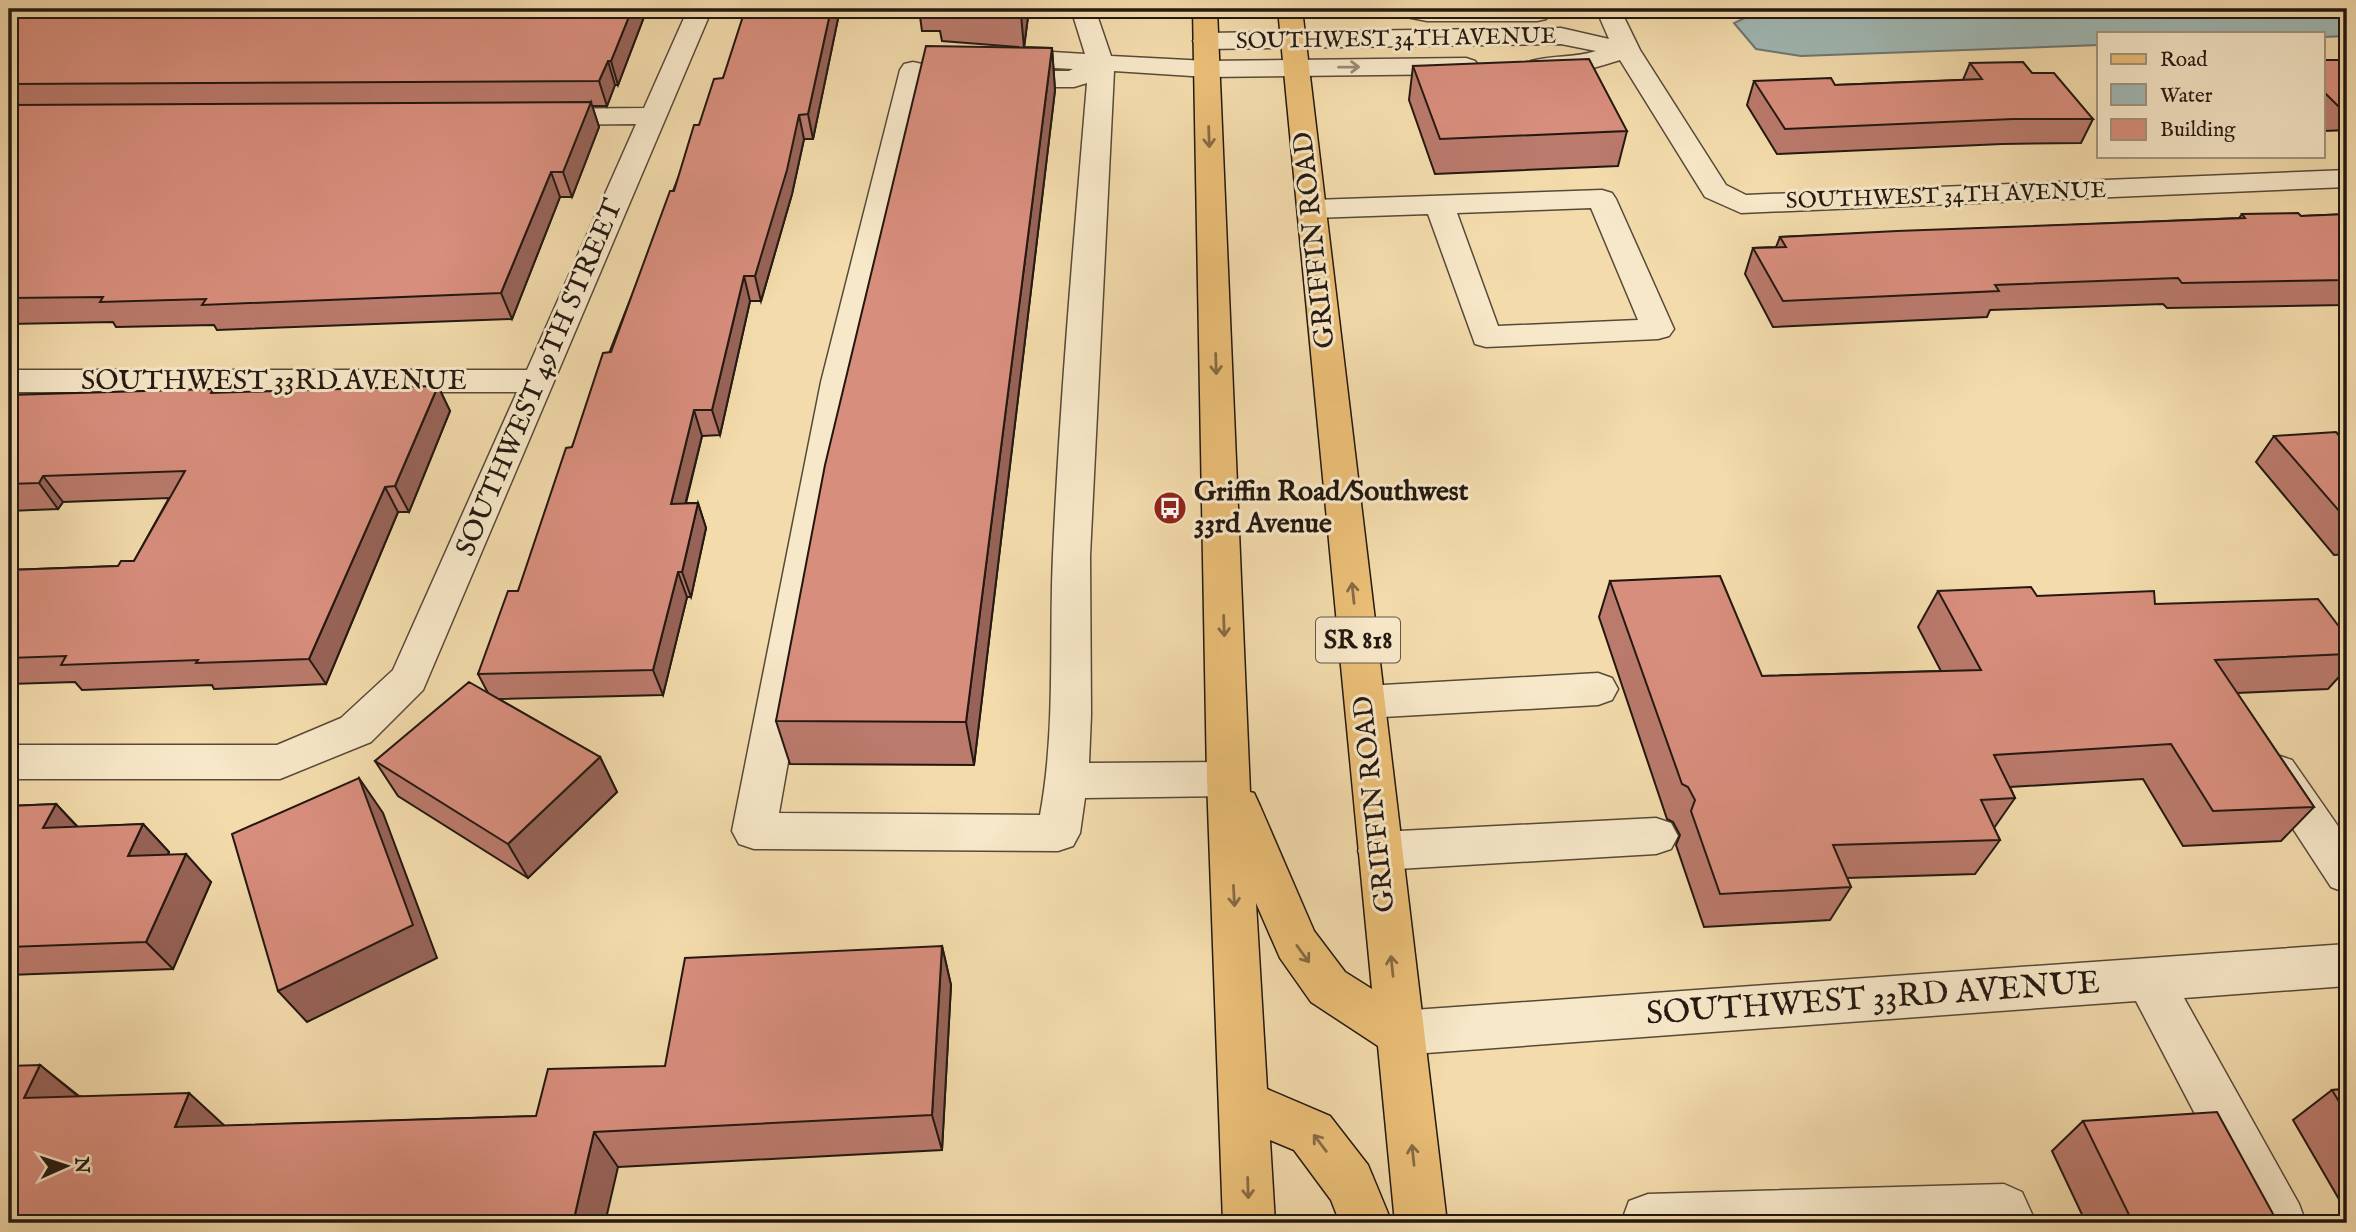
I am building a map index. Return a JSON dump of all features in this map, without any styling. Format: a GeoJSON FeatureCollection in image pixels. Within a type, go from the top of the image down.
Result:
{"type":"FeatureCollection","features":[{"type":"Feature","properties":{"kind":"main road"},"geometry":{"type":"LineString","coordinates":[[1205,9],[1228,779],[1250,1223]]}},
{"type":"Feature","properties":{"kind":"main road","name":"GRIFFIN ROAD"},"geometry":{"type":"LineString","coordinates":[[1290,9],[1421,1223]]}},
{"type":"Feature","properties":{"kind":"main road"},"geometry":{"type":"LineString","coordinates":[[1228,779],[1296,944],[1328,988],[1399,1033]]}},
{"type":"Feature","properties":{"kind":"main road"},"geometry":{"type":"LineString","coordinates":[[1245,1104],[1312,1133],[1350,1183],[1366,1223]]}},
{"type":"Feature","properties":{"kind":"street","name":"SOUTHWEST 49TH STREET"},"geometry":{"type":"LineString","coordinates":[[9,762],[280,762],[355,730],[409,679],[700,9]]}},
{"type":"Feature","properties":{"kind":"street"},"geometry":{"type":"LineString","coordinates":[[927,67],[838,382],[754,831],[1058,833],[1067,781],[1071,715],[1071,556],[1101,64],[1083,9]]}},
{"type":"Feature","properties":{"kind":"street"},"geometry":{"type":"LineString","coordinates":[[1400,9],[1430,26],[1537,14],[1535,9]]}},
{"type":"Feature","properties":{"kind":"street"},"geometry":{"type":"LineString","coordinates":[[1608,9],[1627,50]]}},
{"type":"Feature","properties":{"kind":"street"},"geometry":{"type":"LineString","coordinates":[[1430,26],[1440,66]]}},
{"type":"Feature","properties":{"kind":"street","name":"SOUTHWEST 34TH AVENUE"},"geometry":{"type":"LineString","coordinates":[[1207,55],[1293,40],[1430,26],[1561,36],[1627,50],[1715,191],[1741,204],[2347,179]]}},
{"type":"Feature","properties":{"kind":"street","name":"SOUTHWEST 34TH AVENUE"},"geometry":{"type":"LineString","coordinates":[[1522,66],[1577,65],[1627,50]]}},
{"type":"Feature","properties":{"kind":"street"},"geometry":{"type":"LineString","coordinates":[[980,67],[1101,64],[1207,55]]}},
{"type":"Feature","properties":{"kind":"street","name":"SOUTHWEST 34TH AVENUE"},"geometry":{"type":"LineString","coordinates":[[1207,55],[1296,68],[1495,66]]}},
{"type":"Feature","properties":{"kind":"street"},"geometry":{"type":"LineString","coordinates":[[512,117],[652,116]]}},
{"type":"Feature","properties":{"kind":"street"},"geometry":{"type":"LineString","coordinates":[[1312,209],[1602,199],[1658,329],[1486,337],[1440,205]]}},
{"type":"Feature","properties":{"kind":"street","name":"SOUTHWEST 33RD AVENUE"},"geometry":{"type":"LineString","coordinates":[[9,381],[539,381]]}},
{"type":"Feature","properties":{"kind":"street"},"geometry":{"type":"LineString","coordinates":[[1365,702],[1598,690]]}},
{"type":"Feature","properties":{"kind":"street"},"geometry":{"type":"LineString","coordinates":[[2254,739],[2347,874]]}},
{"type":"Feature","properties":{"kind":"street"},"geometry":{"type":"LineString","coordinates":[[1067,781],[1228,779]]}},
{"type":"Feature","properties":{"kind":"street"},"geometry":{"type":"LineString","coordinates":[[1380,851],[1656,836]]}},
{"type":"Feature","properties":{"kind":"street","name":"SOUTHWEST 33RD AVENUE"},"geometry":{"type":"LineString","coordinates":[[1399,1033],[2347,965]]}},
{"type":"Feature","properties":{"kind":"street"},"geometry":{"type":"LineString","coordinates":[[2149,979],[2280,1223]]}},
{"type":"Feature","properties":{"kind":"street"},"geometry":{"type":"LineString","coordinates":[[1648,1223],[1648,1220],[2004,1210],[2010,1223]]}},
{"type":"Feature","properties":{"kind":"water"},"geometry":{"type":"Polygon","coordinates":[[[1764,9],[2347,9],[2347,36],[2324,37],[2324,32],[2097,32],[2097,45],[1801,56],[1756,49],[1734,23],[1764,9]]]}},
{"type":"Feature","properties":{"kind":"building"},"geometry":{"type":"Polygon","coordinates":[[[9,9],[632,9],[611,61],[608,61],[599,81],[9,84],[9,9]]]}},
{"type":"Feature","properties":{"kind":"building"},"geometry":{"type":"Polygon","coordinates":[[[831,9],[808,114],[799,115],[787,170],[755,276],[744,276],[712,410],[694,410],[671,504],[698,503],[682,572],[678,572],[653,670],[478,674],[508,591],[518,591],[566,448],[572,447],[603,353],[611,352],[670,191],[674,191],[694,125],[699,125],[714,79],[723,78],[745,10],[831,9]]]}},
{"type":"Feature","properties":{"kind":"building"},"geometry":{"type":"Polygon","coordinates":[[[949,9],[1022,9],[1021,14],[949,9]]]}},
{"type":"Feature","properties":{"kind":"building"},"geometry":{"type":"Polygon","coordinates":[[[926,46],[1052,48],[966,722],[776,721],[825,465],[926,46]]]}},
{"type":"Feature","properties":{"kind":"building"},"geometry":{"type":"Polygon","coordinates":[[[1589,59],[1627,131],[1440,139],[1413,66],[1589,59]]]}},
{"type":"Feature","properties":{"kind":"building"},"geometry":{"type":"Polygon","coordinates":[[[2324,60],[2347,60],[2347,106],[2339,107],[2324,92],[2324,60]]]}},
{"type":"Feature","properties":{"kind":"building"},"geometry":{"type":"Polygon","coordinates":[[[2023,62],[2032,73],[2054,73],[2093,119],[2013,119],[1785,129],[1754,81],[1831,78],[1835,85],[1982,79],[1970,63],[2023,62]]]}},
{"type":"Feature","properties":{"kind":"building"},"geometry":{"type":"Polygon","coordinates":[[[591,102],[563,172],[551,172],[501,293],[202,305],[206,299],[100,302],[103,297],[9,298],[9,105],[591,102]]]}},
{"type":"Feature","properties":{"kind":"building"},"geometry":{"type":"Polygon","coordinates":[[[2298,213],[2301,216],[2347,214],[2347,280],[2182,283],[2178,278],[1995,285],[1999,291],[1783,301],[1753,248],[1786,247],[1780,237],[2245,218],[2242,214],[2298,213]]]}},
{"type":"Feature","properties":{"kind":"building"},"geometry":{"type":"Polygon","coordinates":[[[438,386],[395,486],[385,487],[309,659],[61,665],[66,656],[9,658],[9,570],[118,566],[121,561],[134,561],[185,471],[43,476],[39,483],[9,484],[9,395],[213,389],[211,393],[438,386]]]}},
{"type":"Feature","properties":{"kind":"building"},"geometry":{"type":"Polygon","coordinates":[[[2336,432],[2347,445],[2347,520],[2274,436],[2336,432]]]}},
{"type":"Feature","properties":{"kind":"building"},"geometry":{"type":"Polygon","coordinates":[[[1720,576],[1762,676],[1981,670],[1938,591],[2031,587],[2037,596],[2154,591],[2155,604],[2318,599],[2347,637],[2347,654],[2215,660],[2314,807],[2213,811],[2171,744],[1994,755],[2015,798],[1981,800],[2000,840],[1833,845],[1851,887],[1720,894],[1691,811],[1695,800],[1688,787],[1682,784],[1610,581],[1720,576]]]}},
{"type":"Feature","properties":{"kind":"building"},"geometry":{"type":"Polygon","coordinates":[[[469,682],[600,757],[508,844],[375,761],[469,682]]]}},
{"type":"Feature","properties":{"kind":"building"},"geometry":{"type":"Polygon","coordinates":[[[359,778],[413,925],[278,991],[232,834],[359,778]]]}},
{"type":"Feature","properties":{"kind":"building"},"geometry":{"type":"Polygon","coordinates":[[[56,804],[43,828],[143,824],[128,856],[186,854],[146,942],[9,947],[9,806],[56,804]]]}},
{"type":"Feature","properties":{"kind":"building"},"geometry":{"type":"Polygon","coordinates":[[[942,946],[932,1115],[594,1132],[573,1223],[9,1223],[9,1066],[40,1065],[24,1098],[189,1093],[175,1127],[536,1116],[548,1069],[665,1066],[685,958],[942,946]]]}},
{"type":"Feature","properties":{"kind":"building"},"geometry":{"type":"Polygon","coordinates":[[[2347,1089],[2347,1115],[2332,1090],[2347,1089]]]}},
{"type":"Feature","properties":{"kind":"building"},"geometry":{"type":"Polygon","coordinates":[[[2217,1112],[2278,1223],[2133,1223],[2083,1121],[2217,1112]]]}},
{"type":"Feature","properties":{"kind":"place","name":"Griffin Road/Southwest 33rd Avenue"},"geometry":{"type":"Point","coordinates":[1170,508]}}]}
